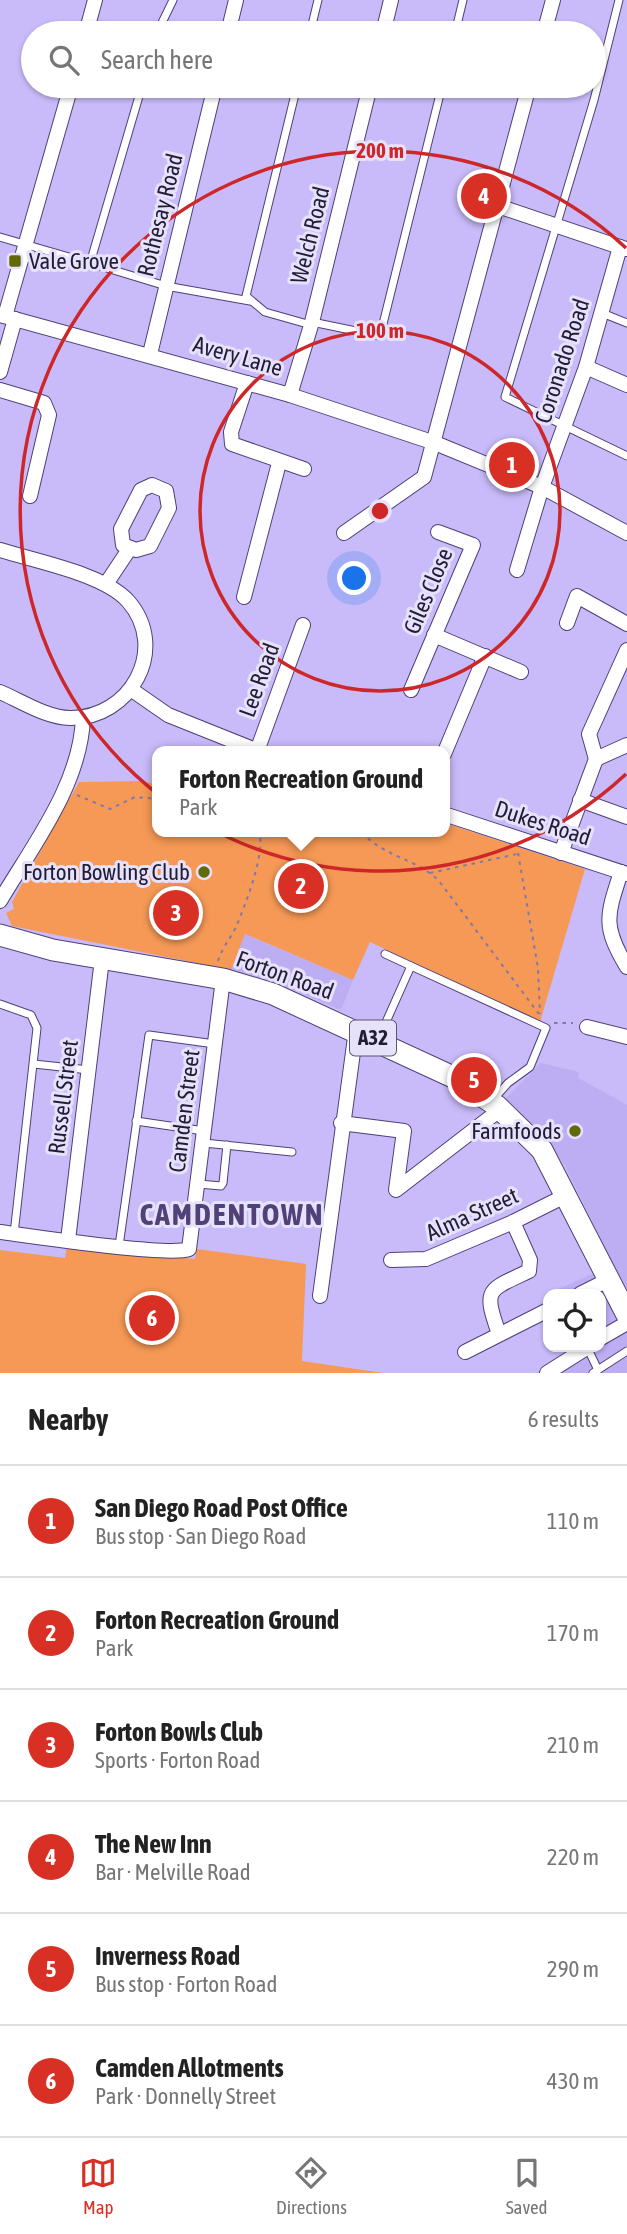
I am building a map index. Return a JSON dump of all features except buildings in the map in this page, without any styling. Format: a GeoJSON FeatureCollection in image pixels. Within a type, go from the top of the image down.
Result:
{"type":"FeatureCollection","features":[{"type":"Feature","properties":{"kind":"main road","name":"Forton Road"},"geometry":{"type":"LineString","coordinates":[[0,935],[43,948],[218,978],[273,993],[441,1070],[496,1105],[542,1150],[627,1315]]}},
{"type":"Feature","properties":{"kind":"street"},"geometry":{"type":"LineString","coordinates":[[90,21],[96,0]]}},
{"type":"Feature","properties":{"kind":"street"},"geometry":{"type":"LineString","coordinates":[[231,21],[236,0]]}},
{"type":"Feature","properties":{"kind":"street"},"geometry":{"type":"LineString","coordinates":[[386,21],[391,0]]}},
{"type":"Feature","properties":{"kind":"street"},"geometry":{"type":"LineString","coordinates":[[547,21],[553,0]]}},
{"type":"Feature","properties":{"kind":"street"},"geometry":{"type":"LineString","coordinates":[[0,372],[7,317],[68,98]]}},
{"type":"Feature","properties":{"kind":"street","name":"Rothesay Road"},"geometry":{"type":"LineString","coordinates":[[149,355],[212,98]]}},
{"type":"Feature","properties":{"kind":"street","name":"Welch Road"},"geometry":{"type":"LineString","coordinates":[[290,395],[312,324],[367,98]]}},
{"type":"Feature","properties":{"kind":"street"},"geometry":{"type":"LineString","coordinates":[[345,533],[424,477],[526,98]]}},
{"type":"Feature","properties":{"kind":"street"},"geometry":{"type":"LineString","coordinates":[[495,205],[624,248]]}},
{"type":"Feature","properties":{"kind":"street","name":"Coronado Road"},"geometry":{"type":"LineString","coordinates":[[517,570],[542,487],[566,427],[624,248]]}},
{"type":"Feature","properties":{"kind":"street","name":"Avery Lane"},"geometry":{"type":"LineString","coordinates":[[7,317],[290,395],[435,443],[542,487],[627,533]]}},
{"type":"Feature","properties":{"kind":"street"},"geometry":{"type":"LineString","coordinates":[[586,367],[627,385]]}},
{"type":"Feature","properties":{"kind":"street"},"geometry":{"type":"LineString","coordinates":[[247,383],[231,432],[232,444],[279,463],[304,469]]}},
{"type":"Feature","properties":{"kind":"street"},"geometry":{"type":"LineString","coordinates":[[0,390],[44,402],[49,415],[30,496]]}},
{"type":"Feature","properties":{"kind":"street"},"geometry":{"type":"LineString","coordinates":[[244,597],[279,463]]}},
{"type":"Feature","properties":{"kind":"street","name":"Giles Close"},"geometry":{"type":"LineString","coordinates":[[411,690],[473,545],[438,532]]}},
{"type":"Feature","properties":{"kind":"street"},"geometry":{"type":"LineString","coordinates":[[106,584],[130,548]]}},
{"type":"Feature","properties":{"kind":"street"},"geometry":{"type":"LineString","coordinates":[[0,550],[106,584],[128,601],[141,620],[145,640],[144,660],[132,690],[110,710],[83,717],[57,716],[0,692]]}},
{"type":"Feature","properties":{"kind":"street"},"geometry":{"type":"LineString","coordinates":[[566,623],[578,596],[627,624]]}},
{"type":"Feature","properties":{"kind":"street","name":"Lee Road"},"geometry":{"type":"LineString","coordinates":[[260,746],[303,625]]}},
{"type":"Feature","properties":{"kind":"street"},"geometry":{"type":"LineString","coordinates":[[434,635],[521,672]]}},
{"type":"Feature","properties":{"kind":"street"},"geometry":{"type":"LineString","coordinates":[[561,853],[596,759],[589,734],[627,650]]}},
{"type":"Feature","properties":{"kind":"street"},"geometry":{"type":"LineString","coordinates":[[447,746],[485,656]]}},
{"type":"Feature","properties":{"kind":"street"},"geometry":{"type":"LineString","coordinates":[[132,690],[168,715],[246,746]]}},
{"type":"Feature","properties":{"kind":"street"},"geometry":{"type":"LineString","coordinates":[[0,901],[64,791],[78,755],[83,717]]}},
{"type":"Feature","properties":{"kind":"street"},"geometry":{"type":"LineString","coordinates":[[596,759],[627,745]]}},
{"type":"Feature","properties":{"kind":"street"},"geometry":{"type":"LineString","coordinates":[[580,800],[627,817]]}},
{"type":"Feature","properties":{"kind":"street","name":"Dukes Road"},"geometry":{"type":"LineString","coordinates":[[450,816],[624,873]]}},
{"type":"Feature","properties":{"kind":"street"},"geometry":{"type":"LineString","coordinates":[[624,873],[607,912],[608,929],[627,967]]}},
{"type":"Feature","properties":{"kind":"street","name":"Russell Street"},"geometry":{"type":"LineString","coordinates":[[68,1240],[102,959]]}},
{"type":"Feature","properties":{"kind":"street","name":"Camden Street"},"geometry":{"type":"LineString","coordinates":[[119,1246],[177,1251],[189,1249],[215,1044],[218,978]]}},
{"type":"Feature","properties":{"kind":"street"},"geometry":{"type":"LineString","coordinates":[[587,1027],[627,1037]]}},
{"type":"Feature","properties":{"kind":"street"},"geometry":{"type":"LineString","coordinates":[[320,1296],[341,1123],[356,1030]]}},
{"type":"Feature","properties":{"kind":"street"},"geometry":{"type":"LineString","coordinates":[[341,1123],[404,1131],[396,1190],[496,1105]]}},
{"type":"Feature","properties":{"kind":"street","name":"Alma Street"},"geometry":{"type":"LineString","coordinates":[[391,1260],[426,1259],[513,1222],[567,1195]]}},
{"type":"Feature","properties":{"kind":"street"},"geometry":{"type":"LineString","coordinates":[[499,1335],[488,1303],[490,1294],[496,1287],[529,1271],[530,1260],[513,1222]]}},
{"type":"Feature","properties":{"kind":"street"},"geometry":{"type":"LineString","coordinates":[[7,1233],[119,1246]]}},
{"type":"Feature","properties":{"kind":"street"},"geometry":{"type":"LineString","coordinates":[[590,1289],[608,1280]]}},
{"type":"Feature","properties":{"kind":"street"},"geometry":{"type":"LineString","coordinates":[[465,1352],[543,1313]]}},
{"type":"Feature","properties":{"kind":"street"},"geometry":{"type":"LineString","coordinates":[[606,1335],[627,1323]]}},
{"type":"Feature","properties":{"kind":"street"},"geometry":{"type":"LineString","coordinates":[[547,1373],[580,1352]]}},
{"type":"Feature","properties":{"kind":"lane"},"geometry":{"type":"LineString","coordinates":[[163,21],[173,0]]}},
{"type":"Feature","properties":{"kind":"lane"},"geometry":{"type":"LineString","coordinates":[[313,21],[318,0]]}},
{"type":"Feature","properties":{"kind":"lane"},"geometry":{"type":"LineString","coordinates":[[458,21],[463,0]]}},
{"type":"Feature","properties":{"kind":"lane"},"geometry":{"type":"LineString","coordinates":[[606,52],[619,0]]}},
{"type":"Feature","properties":{"kind":"lane"},"geometry":{"type":"LineString","coordinates":[[86,262],[94,255],[139,98]]}},
{"type":"Feature","properties":{"kind":"lane"},"geometry":{"type":"LineString","coordinates":[[294,98],[246,296],[265,312],[312,324],[380,336],[439,98]]}},
{"type":"Feature","properties":{"kind":"lane"},"geometry":{"type":"LineString","coordinates":[[594,98],[505,397],[627,456]]}},
{"type":"Feature","properties":{"kind":"lane"},"geometry":{"type":"LineString","coordinates":[[0,237],[166,286],[250,301]]}},
{"type":"Feature","properties":{"kind":"lane"},"geometry":{"type":"LineString","coordinates":[[601,313],[627,323]]}},
{"type":"Feature","properties":{"kind":"lane"},"geometry":{"type":"LineString","coordinates":[[385,954],[546,1028],[530,1067],[508,1083],[496,1105]]}},
{"type":"Feature","properties":{"kind":"lane"},"geometry":{"type":"LineString","coordinates":[[378,1040],[411,966]]}},
{"type":"Feature","properties":{"kind":"lane"},"geometry":{"type":"LineString","coordinates":[[0,1004],[31,1015],[35,1021],[37,1036],[7,1233]]}},
{"type":"Feature","properties":{"kind":"lane"},"geometry":{"type":"LineString","coordinates":[[119,1246],[149,1035],[215,1044]]}},
{"type":"Feature","properties":{"kind":"lane"},"geometry":{"type":"LineString","coordinates":[[34,1064],[89,1070]]}},
{"type":"Feature","properties":{"kind":"lane"},"geometry":{"type":"LineString","coordinates":[[136,1121],[227,1145],[292,1152]]}},
{"type":"Feature","properties":{"kind":"lane"},"geometry":{"type":"LineString","coordinates":[[199,1184],[221,1186],[227,1145]]}},
{"type":"Feature","properties":{"kind":"lane"},"geometry":{"type":"LineString","coordinates":[[590,1352],[596,1371],[627,1351]]}},
{"type":"Feature","properties":{"kind":"path"},"geometry":{"type":"LineString","coordinates":[[64,791],[110,809],[135,797],[152,798]]}},
{"type":"Feature","properties":{"kind":"path"},"geometry":{"type":"LineString","coordinates":[[218,978],[223,945],[235,930],[261,849],[260,837]]}},
{"type":"Feature","properties":{"kind":"path"},"geometry":{"type":"LineString","coordinates":[[368,837],[382,850],[430,873],[451,895],[540,1015],[548,1021],[587,1027]]}},
{"type":"Feature","properties":{"kind":"path"},"geometry":{"type":"LineString","coordinates":[[430,873],[518,854],[538,968],[540,1015]]}},
{"type":"Feature","properties":{"kind":"shaded area"},"geometry":{"type":"Polygon","coordinates":[[[143,781],[152,784],[152,837],[450,837],[450,825],[585,869],[540,1022],[370,942],[353,980],[245,934],[231,970],[12,926],[6,913],[14,909],[12,902],[79,782],[143,781]]]}},
{"type":"Feature","properties":{"kind":"shaded area"},"geometry":{"type":"Polygon","coordinates":[[[244,934],[353,980],[341,1010],[278,983],[231,970],[244,934]]]}},
{"type":"Feature","properties":{"kind":"shaded area"},"geometry":{"type":"Polygon","coordinates":[[[541,1063],[579,1072],[578,1078],[627,1105],[627,1292],[565,1166],[550,1144],[505,1099],[541,1063]]]}},
{"type":"Feature","properties":{"kind":"shaded area"},"geometry":{"type":"Polygon","coordinates":[[[67,1246],[195,1259],[197,1249],[306,1264],[302,1361],[383,1373],[0,1373],[0,1250],[65,1258],[67,1246]]]}},
{"type":"Feature","properties":{"kind":"shaded area"},"geometry":{"type":"Polygon","coordinates":[[[596,1272],[605,1289],[559,1289],[596,1272]]]}},
{"type":"Feature","properties":{"kind":"shaded area"},"geometry":{"type":"Polygon","coordinates":[[[606,1292],[627,1333],[627,1373],[536,1373],[574,1353],[606,1352],[606,1292]]]}},
{"type":"Feature","properties":{"kind":"place","name":"The New Inn"},"geometry":{"type":"Point","coordinates":[484,196]}},
{"type":"Feature","properties":{"kind":"place","name":"Vale Grove"},"geometry":{"type":"Point","coordinates":[15,261]}},
{"type":"Feature","properties":{"kind":"place","name":"San Diego Road Post Office"},"geometry":{"type":"Point","coordinates":[512,465]}},
{"type":"Feature","properties":{"kind":"place","name":"Forton Bowling Club"},"geometry":{"type":"Point","coordinates":[204,872]}},
{"type":"Feature","properties":{"kind":"place","name":"Forton Recreation Ground"},"geometry":{"type":"Point","coordinates":[301,886]}},
{"type":"Feature","properties":{"kind":"place","name":"Forton Bowls Club"},"geometry":{"type":"Point","coordinates":[176,913]}},
{"type":"Feature","properties":{"kind":"place","name":"Inverness Road"},"geometry":{"type":"Point","coordinates":[474,1080]}},
{"type":"Feature","properties":{"kind":"place","name":"Farmfoods"},"geometry":{"type":"Point","coordinates":[575,1131]}},
{"type":"Feature","properties":{"kind":"place","name":"Camden Allotments"},"geometry":{"type":"Point","coordinates":[152,1318]}},
{"type":"Feature","properties":{"kind":"district","name":"CAMDENTOWN"},"geometry":{"type":"Point","coordinates":[232,1215]}}]}
